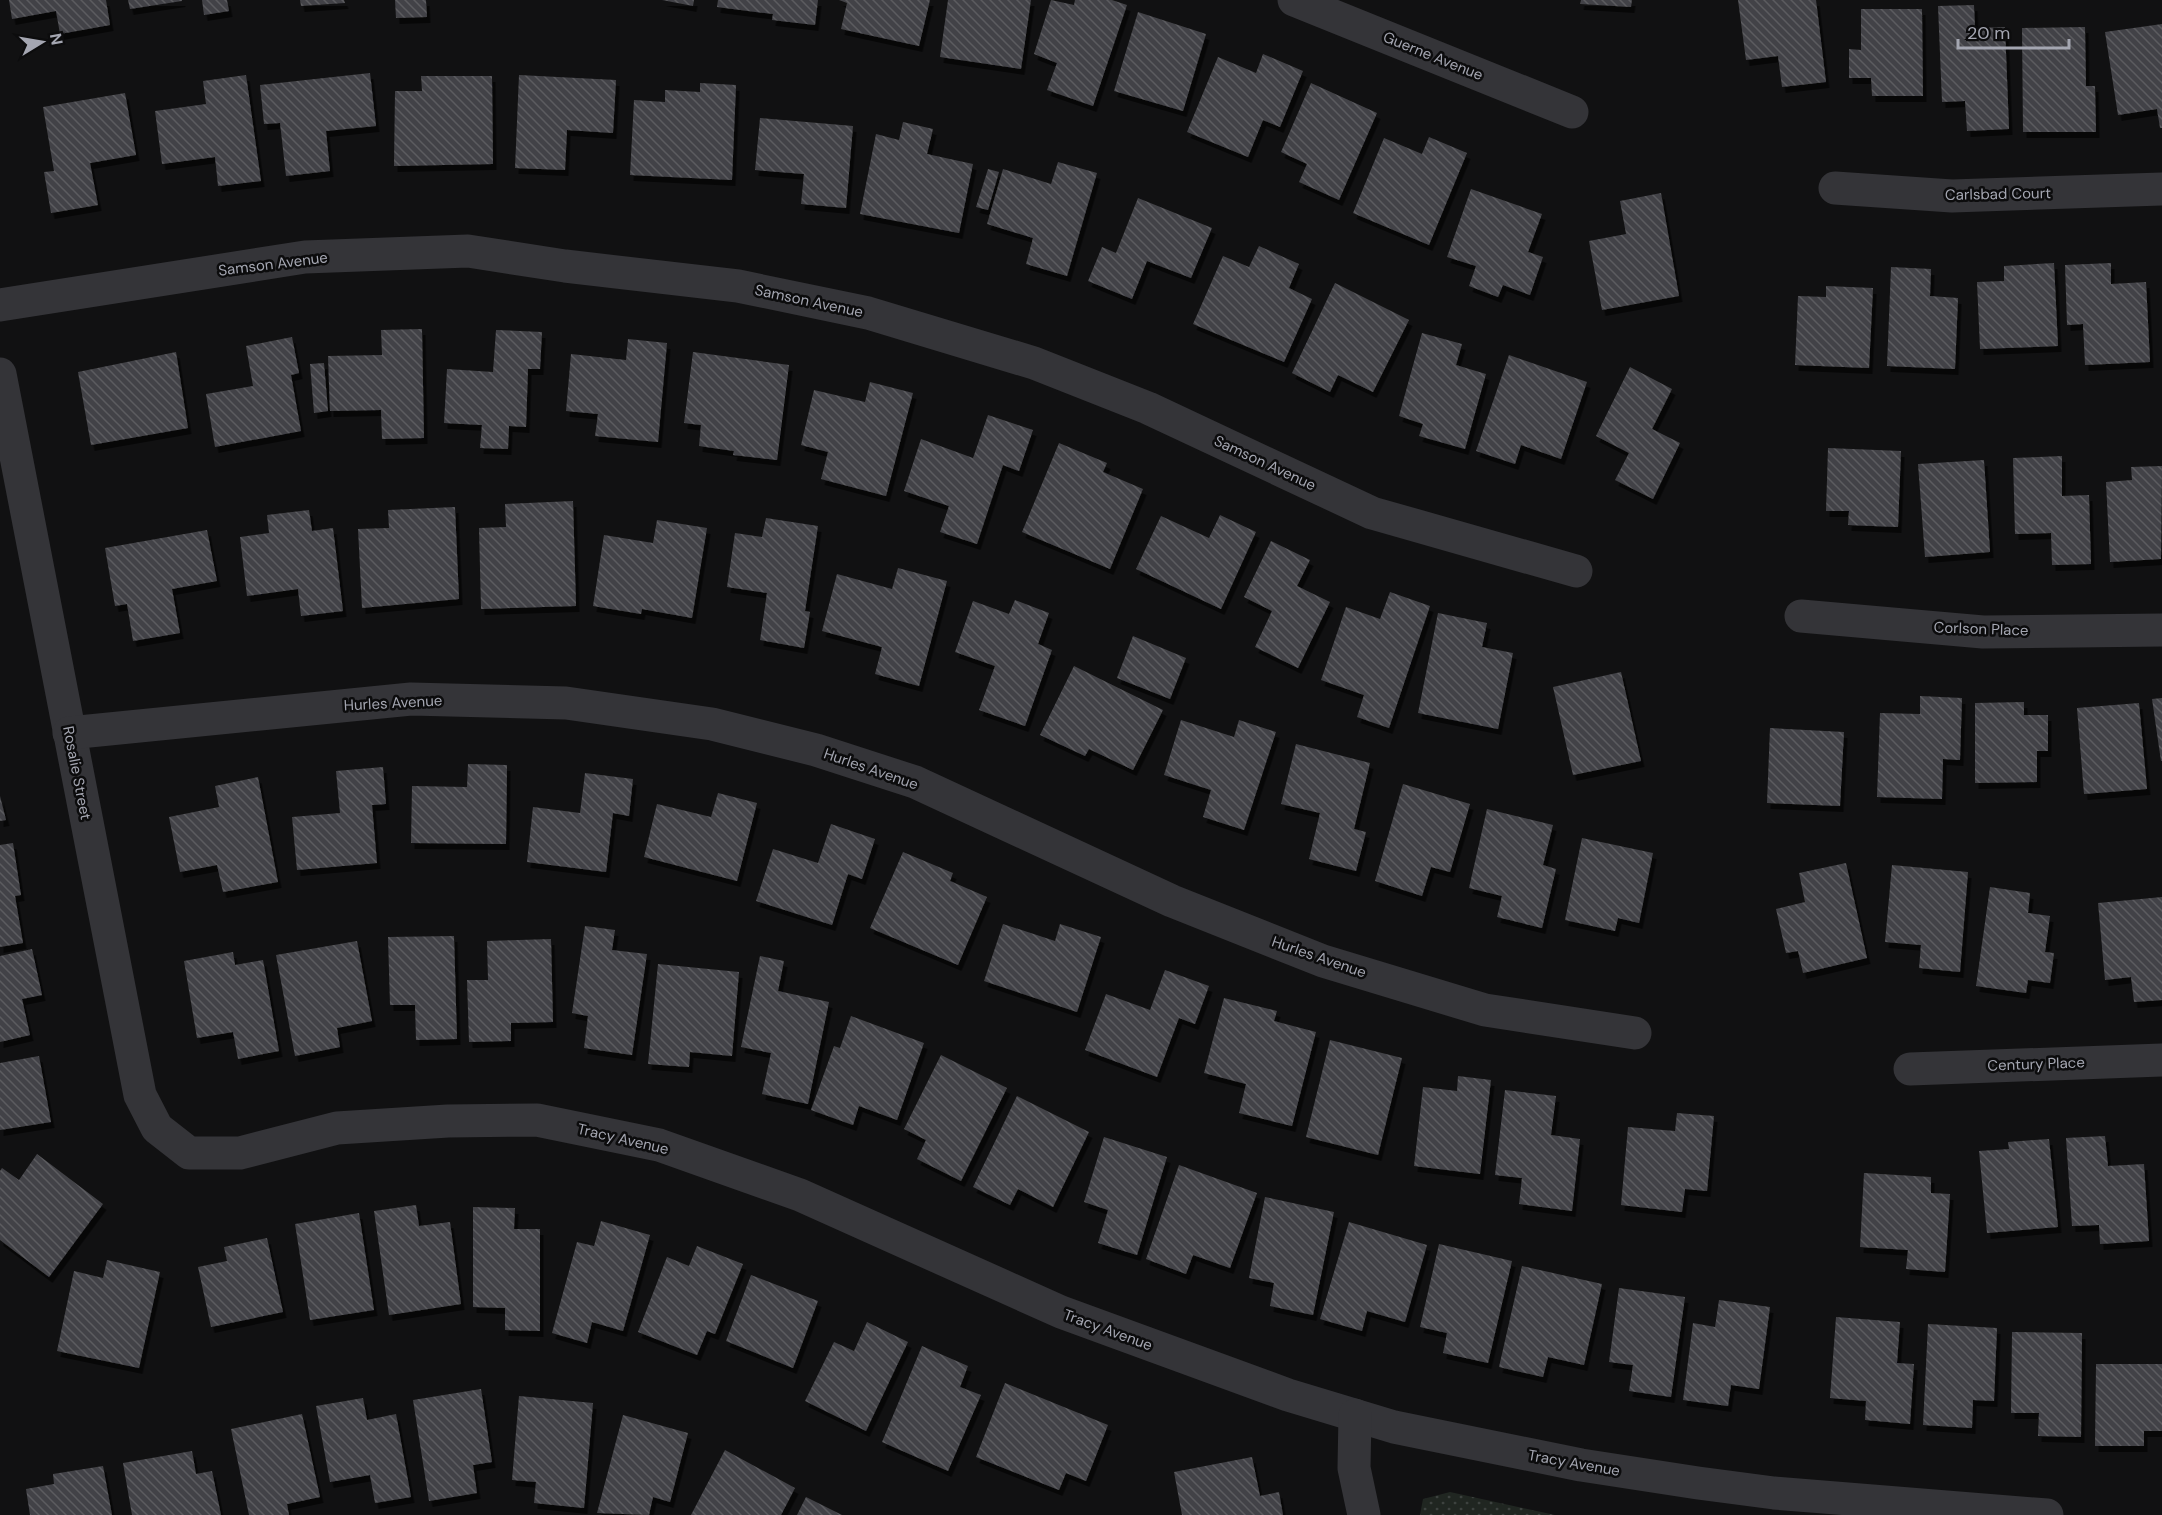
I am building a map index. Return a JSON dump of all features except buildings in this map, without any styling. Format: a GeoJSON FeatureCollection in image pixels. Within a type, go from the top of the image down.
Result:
{"type":"FeatureCollection","features":[{"type":"Feature","properties":{"kind":"street","name":"Guerne Avenue"},"geometry":{"type":"LineString","coordinates":[[1294,0],[1572,112]]}},
{"type":"Feature","properties":{"kind":"street","name":"Carlsbad Court"},"geometry":{"type":"LineString","coordinates":[[1835,188],[1952,196],[2162,189]]}},
{"type":"Feature","properties":{"kind":"street","name":"Samson Avenue"},"geometry":{"type":"LineString","coordinates":[[0,304],[305,257],[468,251],[566,266],[738,286],[868,313],[1034,363],[1148,408],[1372,513],[1576,571]]}},
{"type":"Feature","properties":{"kind":"street","name":"Rosalie Street"},"geometry":{"type":"LineString","coordinates":[[0,374],[140,1095],[157,1128],[189,1153]]}},
{"type":"Feature","properties":{"kind":"street","name":"Corlson Place"},"geometry":{"type":"LineString","coordinates":[[1801,616],[1983,632],[2162,630]]}},
{"type":"Feature","properties":{"kind":"street","name":"Hurles Avenue"},"geometry":{"type":"LineString","coordinates":[[69,733],[411,699],[566,703],[712,724],[816,750],[915,782],[1172,901],[1323,961],[1485,1010],[1635,1033]]}},
{"type":"Feature","properties":{"kind":"street","name":"Century Place"},"geometry":{"type":"LineString","coordinates":[[1910,1069],[2162,1059]]}},
{"type":"Feature","properties":{"kind":"street","name":"Tracy Avenue"},"geometry":{"type":"LineString","coordinates":[[189,1153],[240,1153],[337,1128],[448,1121],[537,1120],[659,1145],[800,1195],[1061,1312],[1288,1395],[1394,1427],[1581,1465],[1698,1483],[1774,1492],[2047,1515]]}},
{"type":"Feature","properties":{"kind":"street"},"geometry":{"type":"LineString","coordinates":[[1355,1415],[1354,1468],[1364,1515]]}},
{"type":"Feature","properties":{"kind":"shaded area"},"geometry":{"type":"Polygon","coordinates":[[[1450,1492],[1555,1515],[1420,1515],[1423,1499],[1450,1492]]]}}]}
